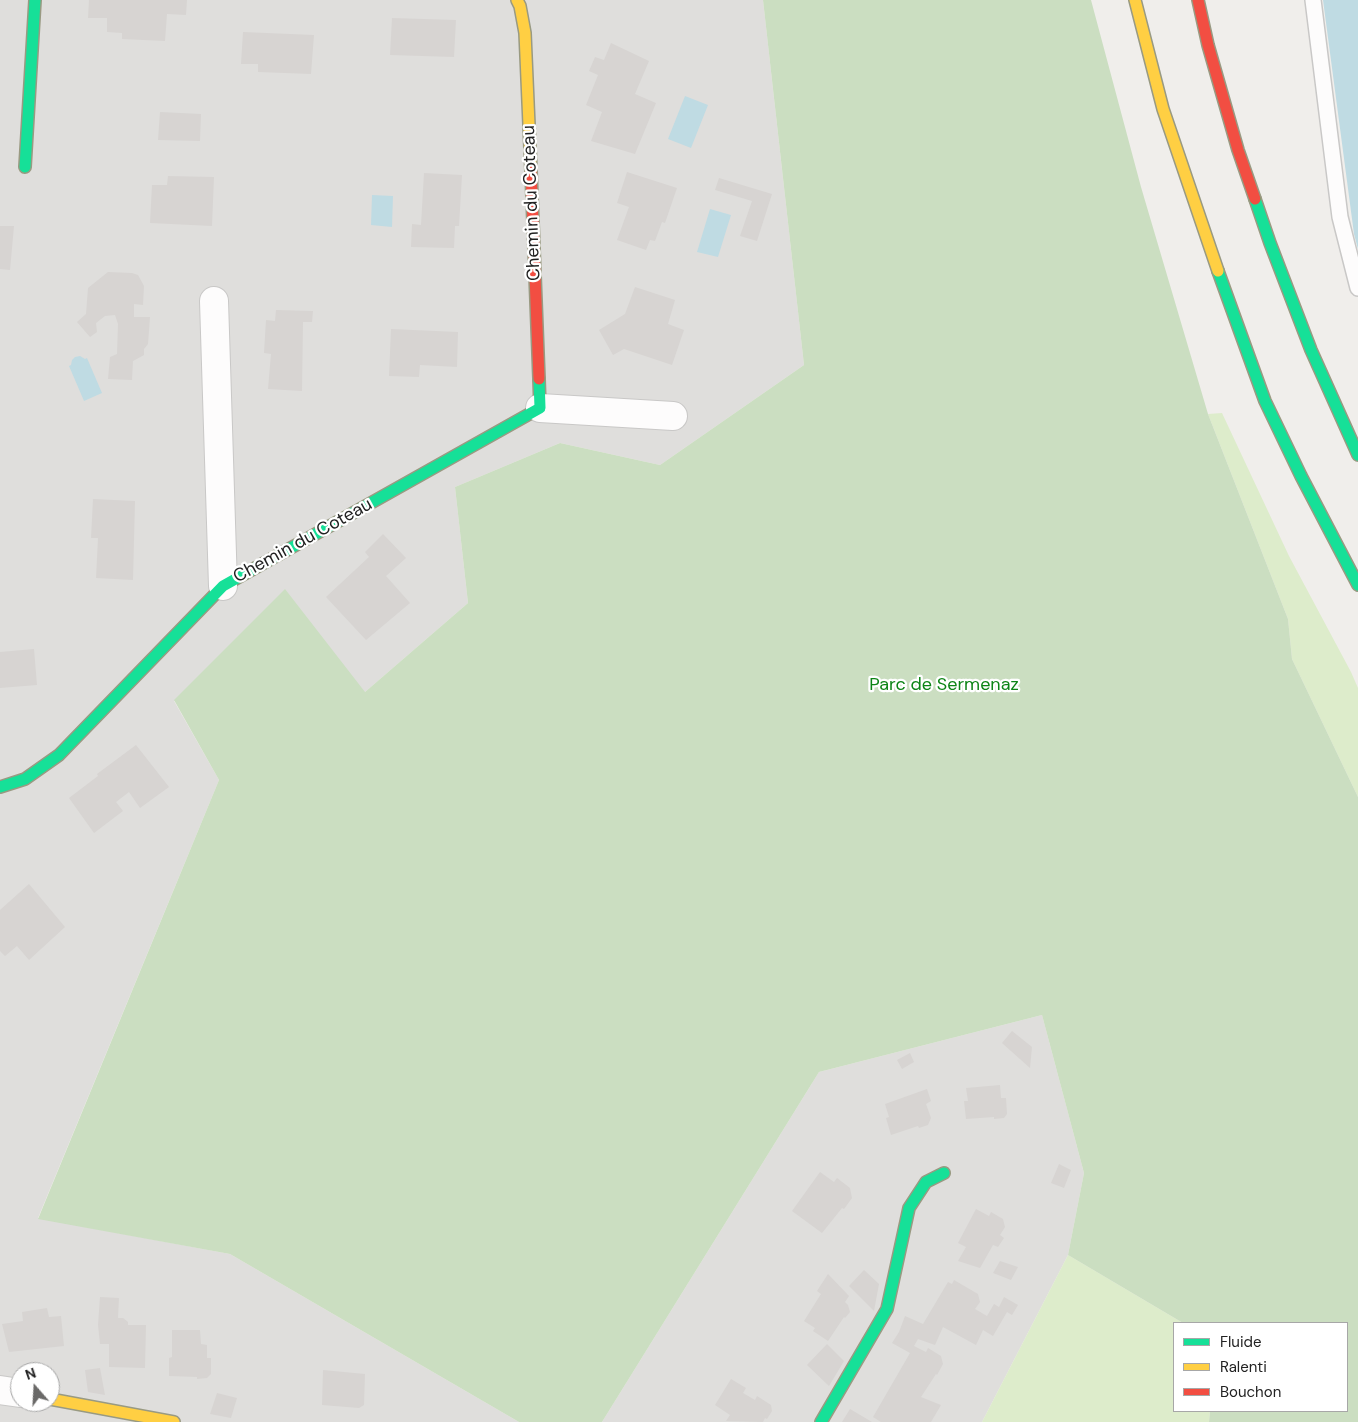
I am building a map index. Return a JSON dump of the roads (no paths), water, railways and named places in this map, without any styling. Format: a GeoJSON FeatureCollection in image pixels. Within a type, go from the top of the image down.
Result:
{"type":"FeatureCollection","features":[{"type":"Feature","properties":{"kind":"main road"},"geometry":{"type":"LineString","coordinates":[[25,168],[35,0]]}},
{"type":"Feature","properties":{"kind":"main road","name":"Chemin du Coteau"},"geometry":{"type":"LineString","coordinates":[[0,787],[25,778],[59,755],[223,586],[540,408],[525,33],[520,6],[517,0]]}},
{"type":"Feature","properties":{"kind":"main road"},"geometry":{"type":"LineString","coordinates":[[1134,0],[1163,109],[1211,253],[1265,400],[1301,476],[1358,585]]}},
{"type":"Feature","properties":{"kind":"main road"},"geometry":{"type":"LineString","coordinates":[[1198,0],[1208,45],[1238,150],[1270,243],[1311,350],[1358,455]]}},
{"type":"Feature","properties":{"kind":"main road"},"geometry":{"type":"LineString","coordinates":[[821,1422],[887,1309],[909,1208],[926,1182],[944,1173]]}},
{"type":"Feature","properties":{"kind":"main road"},"geometry":{"type":"LineString","coordinates":[[60,1401],[174,1422]]}},
{"type":"Feature","properties":{"kind":"street","name":"Chemin du Coteau"},"geometry":{"type":"LineString","coordinates":[[214,301],[223,586]]}},
{"type":"Feature","properties":{"kind":"street"},"geometry":{"type":"LineString","coordinates":[[540,408],[673,416]]}},
{"type":"Feature","properties":{"kind":"lane"},"geometry":{"type":"LineString","coordinates":[[1313,0],[1340,217],[1358,288]]}},
{"type":"Feature","properties":{"kind":"water"},"geometry":{"type":"Polygon","coordinates":[[[1323,0],[1358,0],[1358,249],[1354,234],[1323,0]]]}},
{"type":"Feature","properties":{"kind":"water"},"geometry":{"type":"Polygon","coordinates":[[[685,96],[708,105],[691,148],[668,139],[685,96]]]}},
{"type":"Feature","properties":{"kind":"water"},"geometry":{"type":"Polygon","coordinates":[[[372,195],[393,196],[392,227],[371,225],[372,195]]]}},
{"type":"Feature","properties":{"kind":"water"},"geometry":{"type":"Polygon","coordinates":[[[710,209],[731,215],[718,257],[697,252],[710,209]]]}},
{"type":"Feature","properties":{"kind":"water"},"geometry":{"type":"Polygon","coordinates":[[[80,356],[85,359],[87,358],[102,393],[84,401],[69,366],[75,357],[80,356]]]}},
{"type":"Feature","properties":{"kind":"park label","name":"Parc de Sermenaz"},"geometry":{"type":"Point","coordinates":[944,685]}}]}
